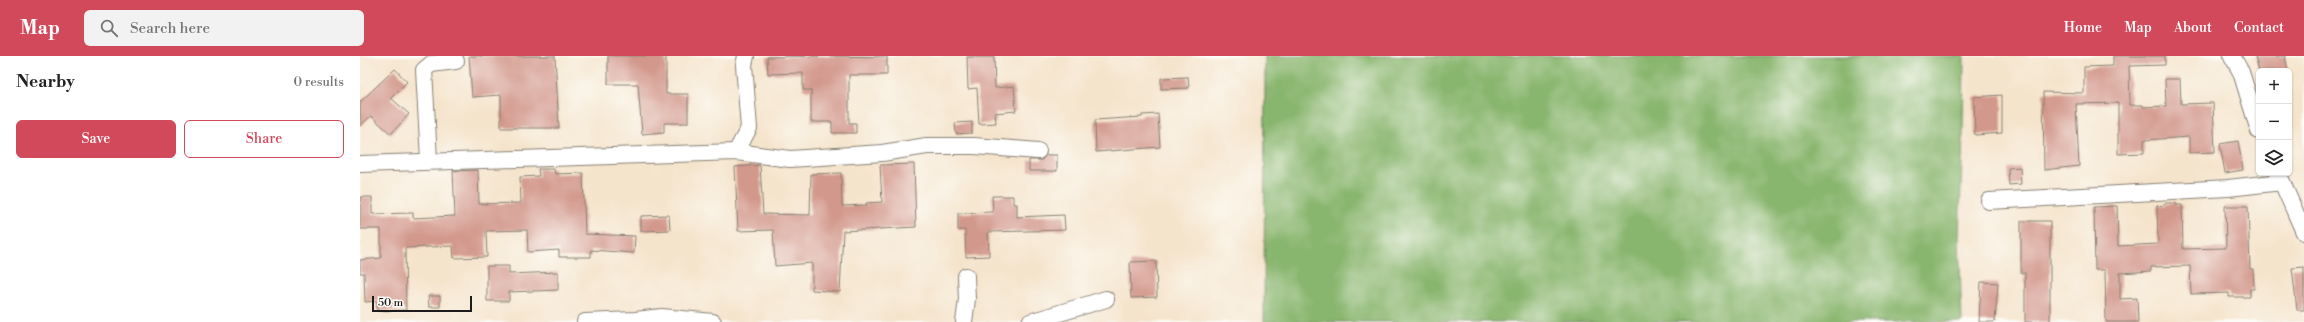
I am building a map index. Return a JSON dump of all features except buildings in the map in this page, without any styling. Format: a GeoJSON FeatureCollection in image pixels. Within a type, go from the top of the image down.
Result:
{"type":"FeatureCollection","features":[{"type":"Feature","properties":{"kind":"street"},"geometry":{"type":"LineString","coordinates":[[736,152],[749,128],[744,65],[746,56]]}},
{"type":"Feature","properties":{"kind":"street"},"geometry":{"type":"LineString","coordinates":[[2232,56],[2241,72],[2256,121]]}},
{"type":"Feature","properties":{"kind":"street"},"geometry":{"type":"LineString","coordinates":[[429,160],[425,63],[431,64],[456,61]]}},
{"type":"Feature","properties":{"kind":"street"},"geometry":{"type":"LineString","coordinates":[[360,164],[429,160],[736,152],[790,159],[882,153],[927,146],[974,146],[1038,151]]}},
{"type":"Feature","properties":{"kind":"street"},"geometry":{"type":"LineString","coordinates":[[1989,201],[2228,188],[2280,177],[2304,232]]}},
{"type":"Feature","properties":{"kind":"street"},"geometry":{"type":"LineString","coordinates":[[964,322],[967,299],[966,276]]}},
{"type":"Feature","properties":{"kind":"street"},"geometry":{"type":"LineString","coordinates":[[1030,322],[1106,299]]}},
{"type":"Feature","properties":{"kind":"street"},"geometry":{"type":"LineString","coordinates":[[585,322],[635,320],[662,317],[713,322]]}},
{"type":"Feature","properties":{"kind":"green space"},"geometry":{"type":"Polygon","coordinates":[[[1265,56],[1964,56],[1963,137],[1959,237],[1962,322],[1264,322],[1265,56]]]}}]}
